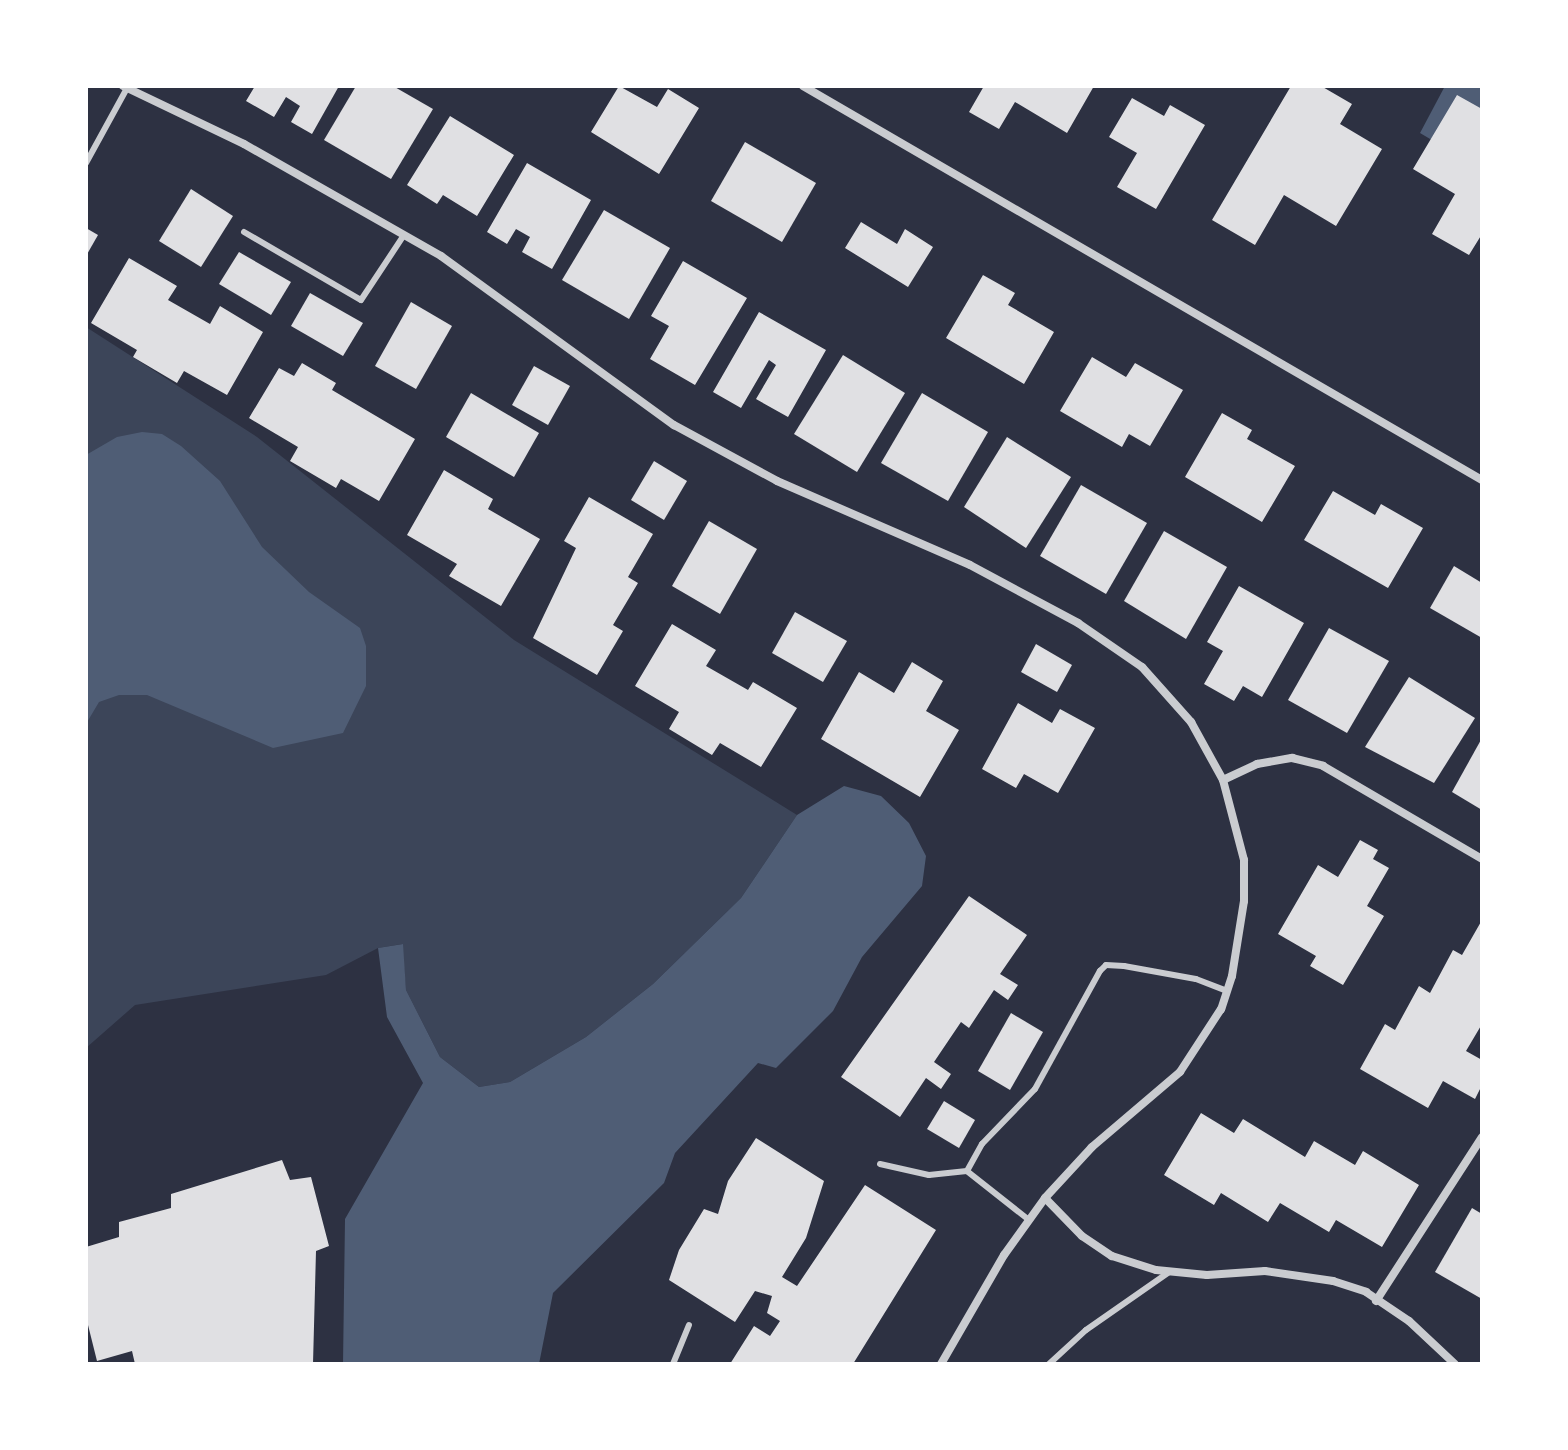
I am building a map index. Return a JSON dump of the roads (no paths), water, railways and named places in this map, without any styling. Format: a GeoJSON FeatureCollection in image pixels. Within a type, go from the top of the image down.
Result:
{"type":"FeatureCollection","features":[{"type":"Feature","properties":{"kind":"street"},"geometry":{"type":"LineString","coordinates":[[803,86],[1482,480]]}},
{"type":"Feature","properties":{"kind":"street"},"geometry":{"type":"LineString","coordinates":[[125,87],[244,144],[404,235],[503,297],[674,425],[789,487],[970,565],[1112,643],[1178,705],[1223,780],[1244,860],[1244,901],[1227,991],[1203,1042],[1180,1072],[1092,1147],[1045,1198],[941,1364]]}},
{"type":"Feature","properties":{"kind":"street"},"geometry":{"type":"LineString","coordinates":[[1223,780],[1257,764],[1292,758],[1323,766],[1482,859]]}},
{"type":"Feature","properties":{"kind":"street"},"geometry":{"type":"LineString","coordinates":[[1376,1301],[1482,1137]]}},
{"type":"Feature","properties":{"kind":"street"},"geometry":{"type":"LineString","coordinates":[[1045,1198],[1082,1236],[1112,1256],[1170,1271],[1265,1271],[1333,1281],[1409,1321],[1455,1364]]}},
{"type":"Feature","properties":{"kind":"lane"},"geometry":{"type":"LineString","coordinates":[[86,163],[125,87]]}},
{"type":"Feature","properties":{"kind":"lane"},"geometry":{"type":"LineString","coordinates":[[244,232],[361,300],[404,235]]}},
{"type":"Feature","properties":{"kind":"lane"},"geometry":{"type":"LineString","coordinates":[[967,1171],[982,1144],[1035,1089],[1106,965],[1196,979],[1227,991]]}},
{"type":"Feature","properties":{"kind":"lane"},"geometry":{"type":"LineString","coordinates":[[880,1164],[929,1175],[967,1171],[1029,1220]]}},
{"type":"Feature","properties":{"kind":"lane"},"geometry":{"type":"LineString","coordinates":[[1049,1364],[1086,1330],[1170,1271]]}},
{"type":"Feature","properties":{"kind":"lane"},"geometry":{"type":"LineString","coordinates":[[673,1364],[689,1325]]}}]}
